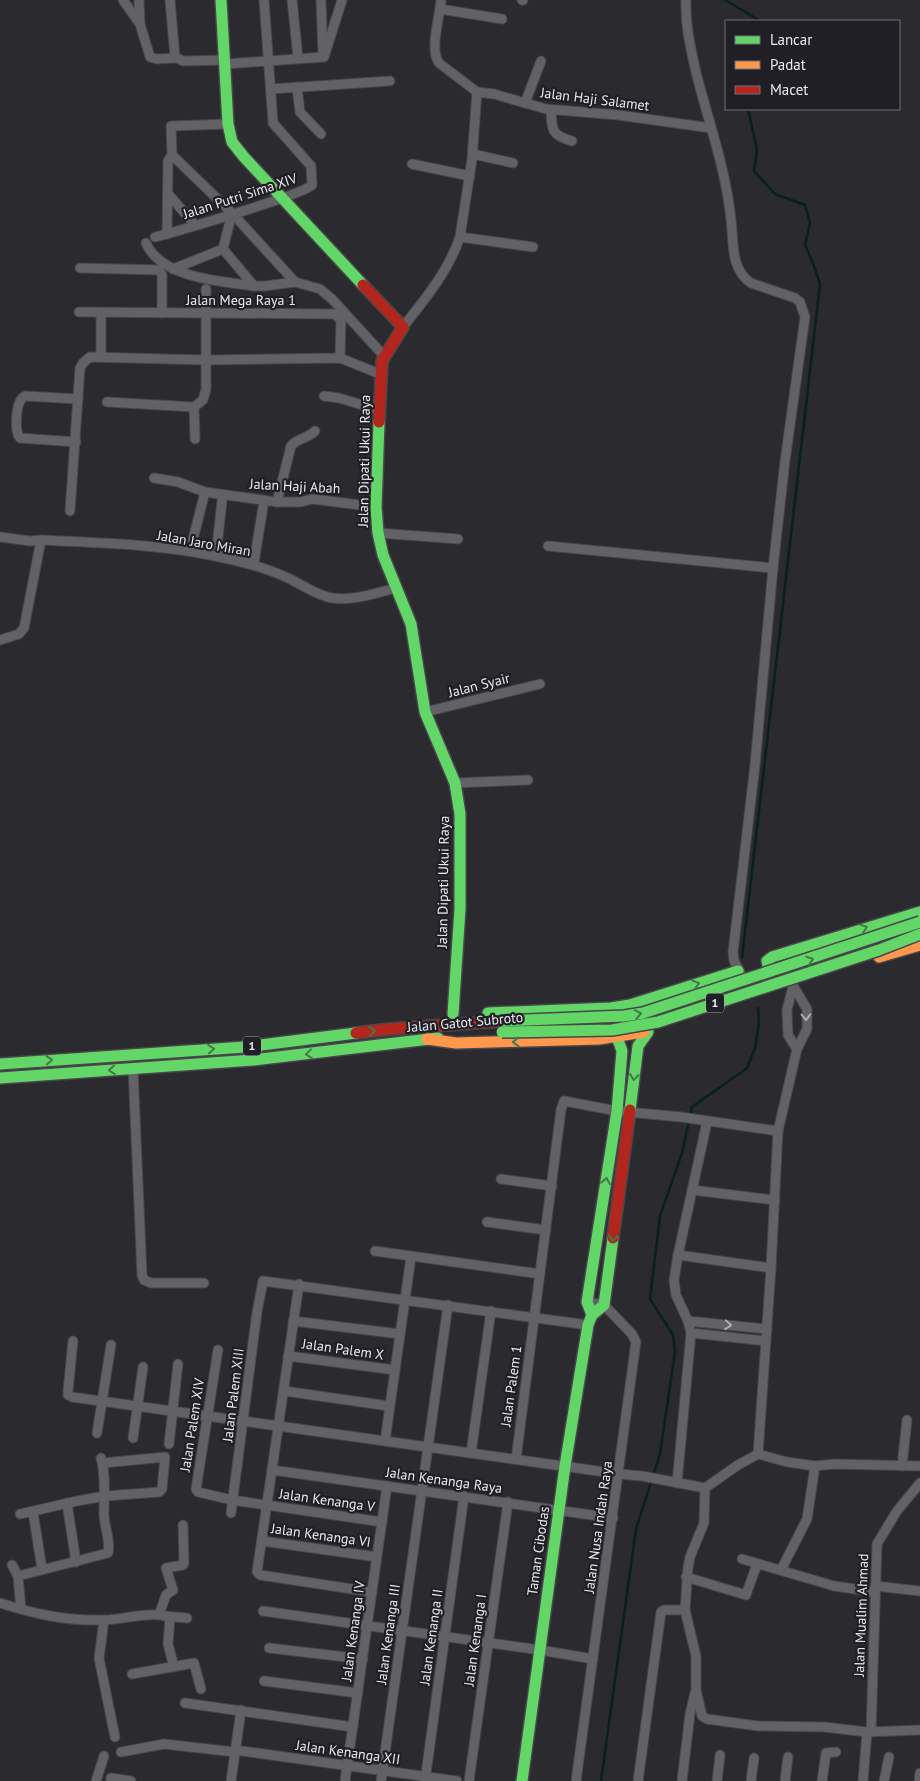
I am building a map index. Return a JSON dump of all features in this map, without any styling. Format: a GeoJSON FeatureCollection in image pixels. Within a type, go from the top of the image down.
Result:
{"type":"FeatureCollection","features":[{"type":"Feature","properties":{"kind":"main road"},"geometry":{"type":"LineString","coordinates":[[221,0],[229,134],[237,149],[403,327]]}},
{"type":"Feature","properties":{"kind":"main road","name":"Jalan Dipati Ukui Raya"},"geometry":{"type":"LineString","coordinates":[[403,327],[384,356],[380,374],[376,506],[378,533],[383,555],[411,624],[425,712],[455,783],[460,814],[461,845],[457,966],[453,1014]]}},
{"type":"Feature","properties":{"kind":"main road"},"geometry":{"type":"LineString","coordinates":[[770,974],[767,963],[772,957],[920,912]]}},
{"type":"Feature","properties":{"kind":"main road","name":"Jalan Gatot Subroto"},"geometry":{"type":"LineString","coordinates":[[0,1078],[262,1059],[427,1039],[502,1026],[643,1013],[920,922]]}},
{"type":"Feature","properties":{"kind":"main road","name":"Jalan Gatot Subroto"},"geometry":{"type":"LineString","coordinates":[[0,1064],[244,1047],[426,1026],[502,1026],[612,1030],[658,1022],[879,950],[920,934]]}},
{"type":"Feature","properties":{"kind":"main road"},"geometry":{"type":"LineString","coordinates":[[427,1039],[456,1043],[599,1039],[648,1032],[920,945]]}},
{"type":"Feature","properties":{"kind":"main road"},"geometry":{"type":"LineString","coordinates":[[426,1026],[453,1014],[611,1008],[630,1005],[738,971]]}},
{"type":"Feature","properties":{"kind":"main road"},"geometry":{"type":"LineString","coordinates":[[742,1001],[753,990],[752,980]]}},
{"type":"Feature","properties":{"kind":"main road"},"geometry":{"type":"LineString","coordinates":[[590,1320],[604,1305],[638,1046],[648,1032]]}},
{"type":"Feature","properties":{"kind":"main road"},"geometry":{"type":"LineString","coordinates":[[590,1320],[587,1302],[617,1111],[622,1045],[617,1037]]}},
{"type":"Feature","properties":{"kind":"main road","name":"Taman Cibodas"},"geometry":{"type":"LineString","coordinates":[[522,1781],[565,1466],[590,1320]]}},
{"type":"Feature","properties":{"kind":"street"},"geometry":{"type":"LineString","coordinates":[[123,0],[140,24]]}},
{"type":"Feature","properties":{"kind":"street"},"geometry":{"type":"LineString","coordinates":[[139,0],[140,24],[150,57],[157,59],[176,58],[183,61],[225,62],[298,58],[325,54]]}},
{"type":"Feature","properties":{"kind":"street"},"geometry":{"type":"LineString","coordinates":[[170,0],[176,58]]}},
{"type":"Feature","properties":{"kind":"street","name":"Jalan Putri Sima XIV"},"geometry":{"type":"LineString","coordinates":[[155,237],[283,198],[310,188],[312,185],[311,165],[273,125],[264,0]]}},
{"type":"Feature","properties":{"kind":"street"},"geometry":{"type":"LineString","coordinates":[[292,0],[298,58]]}},
{"type":"Feature","properties":{"kind":"street"},"geometry":{"type":"LineString","coordinates":[[321,0],[325,54]]}},
{"type":"Feature","properties":{"kind":"street"},"geometry":{"type":"LineString","coordinates":[[325,54],[342,0]]}},
{"type":"Feature","properties":{"kind":"street"},"geometry":{"type":"LineString","coordinates":[[686,0],[687,26],[691,50],[730,207],[734,255],[739,272],[751,283],[795,298],[800,302],[805,317],[785,461],[773,568],[755,765],[734,952],[734,962],[738,971],[752,980],[778,972],[785,974],[807,1009],[807,1029],[797,1049],[778,1131],[758,1454]]}},
{"type":"Feature","properties":{"kind":"street"},"geometry":{"type":"LineString","coordinates":[[477,92],[439,63],[435,57],[434,48],[440,4],[502,19]]}},
{"type":"Feature","properties":{"kind":"street"},"geometry":{"type":"LineString","coordinates":[[525,103],[541,60]]}},
{"type":"Feature","properties":{"kind":"street"},"geometry":{"type":"LineString","coordinates":[[270,89],[390,81]]}},
{"type":"Feature","properties":{"kind":"street"},"geometry":{"type":"LineString","coordinates":[[297,87],[300,112],[321,134]]}},
{"type":"Feature","properties":{"kind":"street","name":"Jalan Haji Salamet"},"geometry":{"type":"LineString","coordinates":[[477,92],[494,94],[551,110],[618,115],[711,128]]}},
{"type":"Feature","properties":{"kind":"street","name":"Jalan Dipati Ukui Raya"},"geometry":{"type":"LineString","coordinates":[[403,327],[439,280],[460,238],[473,154],[477,92]]}},
{"type":"Feature","properties":{"kind":"street"},"geometry":{"type":"LineString","coordinates":[[551,110],[552,130],[562,138],[572,141]]}},
{"type":"Feature","properties":{"kind":"street"},"geometry":{"type":"LineString","coordinates":[[167,234],[168,162],[172,155],[171,126],[228,124]]}},
{"type":"Feature","properties":{"kind":"street"},"geometry":{"type":"LineString","coordinates":[[473,154],[513,163]]}},
{"type":"Feature","properties":{"kind":"street"},"geometry":{"type":"LineString","coordinates":[[172,155],[232,213],[295,282]]}},
{"type":"Feature","properties":{"kind":"street"},"geometry":{"type":"LineString","coordinates":[[412,164],[470,176]]}},
{"type":"Feature","properties":{"kind":"street"},"geometry":{"type":"LineString","coordinates":[[169,195],[195,225]]}},
{"type":"Feature","properties":{"kind":"street"},"geometry":{"type":"LineString","coordinates":[[223,249],[232,213]]}},
{"type":"Feature","properties":{"kind":"street"},"geometry":{"type":"LineString","coordinates":[[460,238],[533,247]]}},
{"type":"Feature","properties":{"kind":"street"},"geometry":{"type":"LineString","coordinates":[[146,242],[154,256],[181,273],[254,286],[295,282],[313,286],[327,294],[384,356]]}},
{"type":"Feature","properties":{"kind":"street"},"geometry":{"type":"LineString","coordinates":[[173,269],[223,249]]}},
{"type":"Feature","properties":{"kind":"street"},"geometry":{"type":"LineString","coordinates":[[223,249],[254,286]]}},
{"type":"Feature","properties":{"kind":"street"},"geometry":{"type":"LineString","coordinates":[[80,268],[159,270],[162,275],[162,313]]}},
{"type":"Feature","properties":{"kind":"street"},"geometry":{"type":"LineString","coordinates":[[107,402],[194,406],[203,400],[206,395],[206,289]]}},
{"type":"Feature","properties":{"kind":"street","name":"Jalan Mega Raya 1"},"geometry":{"type":"LineString","coordinates":[[79,312],[335,314],[341,320],[340,358]]}},
{"type":"Feature","properties":{"kind":"street"},"geometry":{"type":"LineString","coordinates":[[101,312],[101,356]]}},
{"type":"Feature","properties":{"kind":"street"},"geometry":{"type":"LineString","coordinates":[[70,511],[80,368],[90,357],[206,360],[340,358],[380,374]]}},
{"type":"Feature","properties":{"kind":"street"},"geometry":{"type":"LineString","coordinates":[[76,442],[20,438],[17,433],[19,405],[25,396],[78,399]]}},
{"type":"Feature","properties":{"kind":"street"},"geometry":{"type":"LineString","coordinates":[[324,396],[339,398],[379,410]]}},
{"type":"Feature","properties":{"kind":"street"},"geometry":{"type":"LineString","coordinates":[[194,406],[195,439]]}},
{"type":"Feature","properties":{"kind":"street"},"geometry":{"type":"LineString","coordinates":[[277,502],[291,446],[297,440],[308,437],[315,431]]}},
{"type":"Feature","properties":{"kind":"street","name":"Jalan Haji Abah"},"geometry":{"type":"LineString","coordinates":[[154,478],[178,482],[205,492],[277,502],[318,500],[376,506]]}},
{"type":"Feature","properties":{"kind":"street"},"geometry":{"type":"LineString","coordinates":[[190,551],[205,492]]}},
{"type":"Feature","properties":{"kind":"street"},"geometry":{"type":"LineString","coordinates":[[222,501],[217,546],[254,561],[263,507]]}},
{"type":"Feature","properties":{"kind":"street"},"geometry":{"type":"LineString","coordinates":[[378,533],[458,539]]}},
{"type":"Feature","properties":{"kind":"street","name":"Jalan Jaro Miran"},"geometry":{"type":"LineString","coordinates":[[0,537],[30,542],[41,540],[120,544],[190,551],[254,561],[319,595],[333,598],[347,599],[396,588]]}},
{"type":"Feature","properties":{"kind":"street"},"geometry":{"type":"LineString","coordinates":[[0,640],[19,634],[24,628],[41,540]]}},
{"type":"Feature","properties":{"kind":"street"},"geometry":{"type":"LineString","coordinates":[[548,546],[773,568]]}},
{"type":"Feature","properties":{"kind":"street","name":"Jalan Syair"},"geometry":{"type":"LineString","coordinates":[[425,712],[540,684]]}},
{"type":"Feature","properties":{"kind":"street"},"geometry":{"type":"LineString","coordinates":[[455,783],[528,780]]}},
{"type":"Feature","properties":{"kind":"street"},"geometry":{"type":"LineString","coordinates":[[793,985],[787,1010],[788,1035],[797,1049]]}},
{"type":"Feature","properties":{"kind":"street"},"geometry":{"type":"LineString","coordinates":[[133,1068],[142,1275],[144,1280],[151,1283],[204,1283]]}},
{"type":"Feature","properties":{"kind":"street","name":"Jalan Palem 1"},"geometry":{"type":"LineString","coordinates":[[516,1459],[561,1110],[564,1101],[617,1111]]}},
{"type":"Feature","properties":{"kind":"street"},"geometry":{"type":"LineString","coordinates":[[617,1111],[681,1117],[778,1131]]}},
{"type":"Feature","properties":{"kind":"street"},"geometry":{"type":"LineString","coordinates":[[677,1483],[691,1333],[688,1321],[676,1295],[674,1280],[692,1190],[702,1121]]}},
{"type":"Feature","properties":{"kind":"street"},"geometry":{"type":"LineString","coordinates":[[501,1179],[552,1186]]}},
{"type":"Feature","properties":{"kind":"street"},"geometry":{"type":"LineString","coordinates":[[692,1190],[775,1200]]}},
{"type":"Feature","properties":{"kind":"street"},"geometry":{"type":"LineString","coordinates":[[487,1222],[546,1230]]}},
{"type":"Feature","properties":{"kind":"street"},"geometry":{"type":"LineString","coordinates":[[375,1251],[540,1274]]}},
{"type":"Feature","properties":{"kind":"street"},"geometry":{"type":"LineString","coordinates":[[678,1255],[771,1268]]}},
{"type":"Feature","properties":{"kind":"street"},"geometry":{"type":"LineString","coordinates":[[385,1441],[411,1257]]}},
{"type":"Feature","properties":{"kind":"street","name":"Jalan Palem XIII"},"geometry":{"type":"LineString","coordinates":[[230,1513],[262,1281],[299,1284]]}},
{"type":"Feature","properties":{"kind":"street"},"geometry":{"type":"LineString","coordinates":[[372,1592],[259,1574],[257,1570],[299,1284],[534,1317],[590,1320]]}},
{"type":"Feature","properties":{"kind":"street"},"geometry":{"type":"LineString","coordinates":[[587,1302],[604,1305]]}},
{"type":"Feature","properties":{"kind":"street","name":"Jalan Kenanga III"},"geometry":{"type":"LineString","coordinates":[[381,1781],[448,1305]]}},
{"type":"Feature","properties":{"kind":"street","name":"Jalan Nusa Indah Raya"},"geometry":{"type":"LineString","coordinates":[[576,1781],[636,1342],[632,1334],[604,1305]]}},
{"type":"Feature","properties":{"kind":"street"},"geometry":{"type":"LineString","coordinates":[[471,1453],[491,1311]]}},
{"type":"Feature","properties":{"kind":"street"},"geometry":{"type":"LineString","coordinates":[[294,1320],[400,1334]]}},
{"type":"Feature","properties":{"kind":"street"},"geometry":{"type":"LineString","coordinates":[[688,1321],[767,1329]]}},
{"type":"Feature","properties":{"kind":"street"},"geometry":{"type":"LineString","coordinates":[[691,1333],[766,1341]]}},
{"type":"Feature","properties":{"kind":"street"},"geometry":{"type":"LineString","coordinates":[[73,1340],[68,1394],[72,1397],[642,1476],[705,1488],[738,1465],[758,1454],[787,1462],[815,1466],[834,1464],[920,1466]]}},
{"type":"Feature","properties":{"kind":"street"},"geometry":{"type":"LineString","coordinates":[[97,1434],[110,1345]]}},
{"type":"Feature","properties":{"kind":"street","name":"Jalan Palem XIV"},"geometry":{"type":"LineString","coordinates":[[218,1350],[196,1490],[200,1493],[232,1500],[267,1505]]}},
{"type":"Feature","properties":{"kind":"street","name":"Jalan Palem X"},"geometry":{"type":"LineString","coordinates":[[288,1356],[395,1370]]}},
{"type":"Feature","properties":{"kind":"street"},"geometry":{"type":"LineString","coordinates":[[169,1444],[178,1364]]}},
{"type":"Feature","properties":{"kind":"street"},"geometry":{"type":"LineString","coordinates":[[133,1438],[143,1367]]}},
{"type":"Feature","properties":{"kind":"street"},"geometry":{"type":"LineString","coordinates":[[284,1391],[390,1406]]}},
{"type":"Feature","properties":{"kind":"street"},"geometry":{"type":"LineString","coordinates":[[902,1466],[907,1420]]}},
{"type":"Feature","properties":{"kind":"street"},"geometry":{"type":"LineString","coordinates":[[18,1576],[108,1553],[109,1547],[104,1515],[105,1496],[102,1460],[165,1457],[162,1489],[159,1492],[105,1496],[20,1514]]}},
{"type":"Feature","properties":{"kind":"street"},"geometry":{"type":"LineString","coordinates":[[781,1570],[807,1519],[815,1466]]}},
{"type":"Feature","properties":{"kind":"street","name":"Jalan Kenanga Raya"},"geometry":{"type":"LineString","coordinates":[[272,1470],[613,1518]]}},
{"type":"Feature","properties":{"kind":"street","name":"Jalan Mualim Ahmad"},"geometry":{"type":"LineString","coordinates":[[863,1781],[869,1732],[877,1544],[897,1511],[920,1483]]}},
{"type":"Feature","properties":{"kind":"street","name":"Jalan Kenanga IV"},"geometry":{"type":"LineString","coordinates":[[345,1781],[387,1486]]}},
{"type":"Feature","properties":{"kind":"street"},"geometry":{"type":"LineString","coordinates":[[705,1488],[704,1524],[690,1556],[686,1577],[685,1610],[696,1656],[696,1690],[702,1716],[706,1719],[758,1726],[824,1727],[869,1732],[920,1730]]}},
{"type":"Feature","properties":{"kind":"street","name":"Jalan Kenanga II"},"geometry":{"type":"LineString","coordinates":[[426,1779],[464,1496]]}},
{"type":"Feature","properties":{"kind":"street","name":"Jalan Kenanga I"},"geometry":{"type":"LineString","coordinates":[[469,1781],[508,1502]]}},
{"type":"Feature","properties":{"kind":"street"},"geometry":{"type":"LineString","coordinates":[[67,1503],[76,1562]]}},
{"type":"Feature","properties":{"kind":"street","name":"Jalan Kenanga V"},"geometry":{"type":"LineString","coordinates":[[267,1505],[382,1522]]}},
{"type":"Feature","properties":{"kind":"street"},"geometry":{"type":"LineString","coordinates":[[33,1512],[42,1569]]}},
{"type":"Feature","properties":{"kind":"street"},"geometry":{"type":"LineString","coordinates":[[159,1615],[166,1595],[173,1590],[166,1568],[183,1565],[184,1563],[183,1525]]}},
{"type":"Feature","properties":{"kind":"street","name":"Jalan Kenanga VI"},"geometry":{"type":"LineString","coordinates":[[262,1541],[377,1556]]}},
{"type":"Feature","properties":{"kind":"street"},"geometry":{"type":"LineString","coordinates":[[742,1559],[834,1586],[920,1591]]}},
{"type":"Feature","properties":{"kind":"street"},"geometry":{"type":"LineString","coordinates":[[686,1577],[745,1595],[748,1594],[757,1564]]}},
{"type":"Feature","properties":{"kind":"street"},"geometry":{"type":"LineString","coordinates":[[12,1565],[18,1576],[21,1609]]}},
{"type":"Feature","properties":{"kind":"street"},"geometry":{"type":"LineString","coordinates":[[0,1604],[37,1615],[65,1620],[104,1620],[147,1614],[187,1618]]}},
{"type":"Feature","properties":{"kind":"street"},"geometry":{"type":"LineString","coordinates":[[638,1781],[662,1610],[685,1610]]}},
{"type":"Feature","properties":{"kind":"street"},"geometry":{"type":"LineString","coordinates":[[263,1611],[593,1659]]}},
{"type":"Feature","properties":{"kind":"street"},"geometry":{"type":"LineString","coordinates":[[170,1617],[168,1644],[174,1666]]}},
{"type":"Feature","properties":{"kind":"street"},"geometry":{"type":"LineString","coordinates":[[104,1620],[99,1658],[115,1737]]}},
{"type":"Feature","properties":{"kind":"street"},"geometry":{"type":"LineString","coordinates":[[269,1648],[362,1659]]}},
{"type":"Feature","properties":{"kind":"street"},"geometry":{"type":"LineString","coordinates":[[132,1674],[194,1663],[201,1689]]}},
{"type":"Feature","properties":{"kind":"street"},"geometry":{"type":"LineString","coordinates":[[264,1681],[358,1693]]}},
{"type":"Feature","properties":{"kind":"street"},"geometry":{"type":"LineString","coordinates":[[682,1781],[690,1714],[696,1690]]}},
{"type":"Feature","properties":{"kind":"street"},"geometry":{"type":"LineString","coordinates":[[185,1703],[353,1726]]}},
{"type":"Feature","properties":{"kind":"street"},"geometry":{"type":"LineString","coordinates":[[230,1781],[241,1710]]}},
{"type":"Feature","properties":{"kind":"street","name":"Jalan Kenanga XII"},"geometry":{"type":"LineString","coordinates":[[121,1752],[164,1744],[235,1751],[382,1770],[426,1779],[457,1781]]}},
{"type":"Feature","properties":{"kind":"street"},"geometry":{"type":"LineString","coordinates":[[822,1781],[826,1752],[836,1752]]}},
{"type":"Feature","properties":{"kind":"street"},"geometry":{"type":"LineString","coordinates":[[717,1781],[720,1755]]}},
{"type":"Feature","properties":{"kind":"street"},"geometry":{"type":"LineString","coordinates":[[96,1781],[104,1756]]}},
{"type":"Feature","properties":{"kind":"street"},"geometry":{"type":"LineString","coordinates":[[785,1781],[788,1757]]}},
{"type":"Feature","properties":{"kind":"street"},"geometry":{"type":"LineString","coordinates":[[884,1781],[889,1757]]}},
{"type":"Feature","properties":{"kind":"street"},"geometry":{"type":"LineString","coordinates":[[751,1781],[754,1758]]}},
{"type":"Feature","properties":{"kind":"street"},"geometry":{"type":"LineString","coordinates":[[919,1781],[920,1773]]}},
{"type":"Feature","properties":{"kind":"street"},"geometry":{"type":"LineString","coordinates":[[111,1781],[111,1778],[131,1781]]}},
{"type":"Feature","properties":{"kind":"waterway"},"geometry":{"type":"LineString","coordinates":[[725,0],[757,20]]}},
{"type":"Feature","properties":{"kind":"waterway"},"geometry":{"type":"LineString","coordinates":[[742,958],[820,284],[805,245],[810,223],[805,205],[775,194],[754,171],[757,150],[748,110]]}},
{"type":"Feature","properties":{"kind":"waterway"},"geometry":{"type":"LineString","coordinates":[[690,1116],[692,1107],[747,1068],[755,1048],[759,1023],[758,1008]]}},
{"type":"Feature","properties":{"kind":"waterway"},"geometry":{"type":"LineString","coordinates":[[601,1781],[636,1529],[660,1454],[675,1352],[673,1335],[650,1299],[660,1216],[682,1153],[689,1121]]}},
{"type":"Feature","properties":{"kind":"traffic: fast"},"geometry":{"type":"LineString","coordinates":[[221,0],[228,124],[232,142],[363,285]]}},
{"type":"Feature","properties":{"kind":"traffic: fast"},"geometry":{"type":"LineString","coordinates":[[379,422],[376,507],[378,533],[383,555],[411,624],[425,712],[455,783],[460,814],[460,909],[453,1014]]}},
{"type":"Feature","properties":{"kind":"traffic: fast"},"geometry":{"type":"LineString","coordinates":[[770,974],[767,961],[772,957],[920,912]]}},
{"type":"Feature","properties":{"kind":"traffic: fast"},"geometry":{"type":"LineString","coordinates":[[502,1021],[624,1016],[643,1013],[920,922]]}},
{"type":"Feature","properties":{"kind":"traffic: fast"},"geometry":{"type":"LineString","coordinates":[[502,1032],[612,1030],[658,1022],[879,950],[920,934]]}},
{"type":"Feature","properties":{"kind":"traffic: fast"},"geometry":{"type":"LineString","coordinates":[[488,1013],[611,1008],[630,1005],[738,971]]}},
{"type":"Feature","properties":{"kind":"traffic: fast"},"geometry":{"type":"LineString","coordinates":[[630,1110],[638,1046],[648,1032]]}},
{"type":"Feature","properties":{"kind":"traffic: fast"},"geometry":{"type":"LineString","coordinates":[[0,1064],[245,1047],[356,1033]]}},
{"type":"Feature","properties":{"kind":"traffic: fast"},"geometry":{"type":"LineString","coordinates":[[592,1315],[587,1302],[617,1111],[622,1051],[617,1037]]}},
{"type":"Feature","properties":{"kind":"traffic: fast"},"geometry":{"type":"LineString","coordinates":[[0,1078],[253,1060],[438,1038]]}},
{"type":"Feature","properties":{"kind":"traffic: fast"},"geometry":{"type":"LineString","coordinates":[[522,1781],[565,1466],[588,1325],[592,1315],[604,1305],[613,1238]]}},
{"type":"Feature","properties":{"kind":"traffic: slow"},"geometry":{"type":"LineString","coordinates":[[879,957],[920,945]]}},
{"type":"Feature","properties":{"kind":"traffic: slow"},"geometry":{"type":"LineString","coordinates":[[427,1039],[456,1043],[599,1039],[644,1032]]}},
{"type":"Feature","properties":{"kind":"traffic: jam"},"geometry":{"type":"LineString","coordinates":[[363,285],[403,327],[382,361],[379,422]]}},
{"type":"Feature","properties":{"kind":"traffic: jam"},"geometry":{"type":"LineString","coordinates":[[356,1033],[502,1021]]}},
{"type":"Feature","properties":{"kind":"traffic: jam"},"geometry":{"type":"LineString","coordinates":[[613,1238],[630,1110]]}}]}
